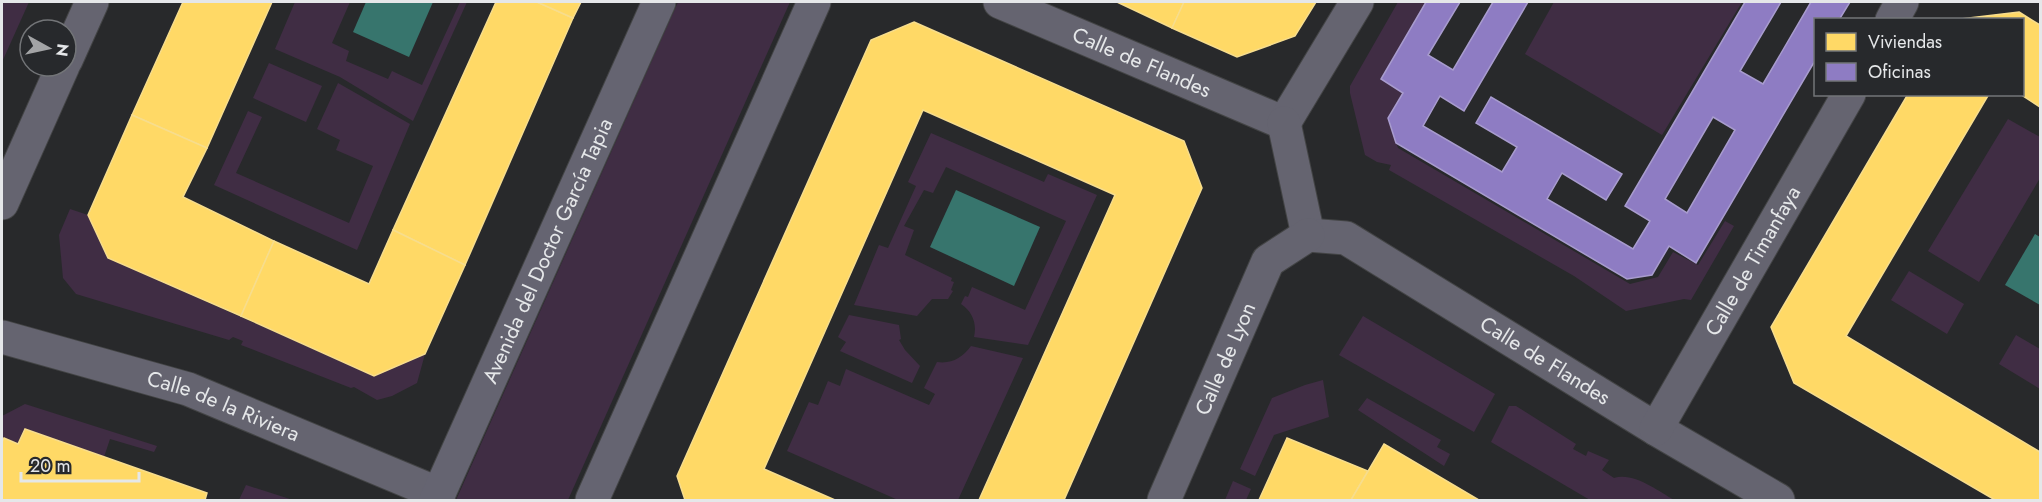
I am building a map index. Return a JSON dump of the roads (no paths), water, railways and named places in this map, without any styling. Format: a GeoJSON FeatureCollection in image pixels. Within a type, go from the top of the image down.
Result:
{"type":"FeatureCollection","features":[{"type":"Feature","properties":{"kind":"main road","name":"Avenida del Doctor García Tapia"},"geometry":{"type":"LineString","coordinates":[[438,497],[659,2]]}},
{"type":"Feature","properties":{"kind":"main road"},"geometry":{"type":"LineString","coordinates":[[592,501],[814,2]]}},
{"type":"Feature","properties":{"kind":"street"},"geometry":{"type":"LineString","coordinates":[[78,33],[92,2]]}},
{"type":"Feature","properties":{"kind":"street","name":"Calle de Flandes"},"geometry":{"type":"LineString","coordinates":[[1000,2],[1284,123]]}},
{"type":"Feature","properties":{"kind":"street"},"geometry":{"type":"LineString","coordinates":[[1308,235],[1284,123],[1357,2]]}},
{"type":"Feature","properties":{"kind":"street"},"geometry":{"type":"LineString","coordinates":[[1893,18],[1902,2]]}},
{"type":"Feature","properties":{"kind":"street"},"geometry":{"type":"LineString","coordinates":[[2,203],[58,78]]}},
{"type":"Feature","properties":{"kind":"street","name":"Calle de Timanfaya"},"geometry":{"type":"LineString","coordinates":[[1656,429],[1848,96]]}},
{"type":"Feature","properties":{"kind":"street","name":"Calle de Flandes"},"geometry":{"type":"LineString","coordinates":[[1308,235],[1346,238],[1656,429],[1778,501]]}},
{"type":"Feature","properties":{"kind":"street","name":"Calle de Lyon"},"geometry":{"type":"LineString","coordinates":[[1164,501],[1268,261],[1308,235]]}},
{"type":"Feature","properties":{"kind":"street","name":"Calle de la Riviera"},"geometry":{"type":"LineString","coordinates":[[2,337],[188,389],[438,497]]}}]}
